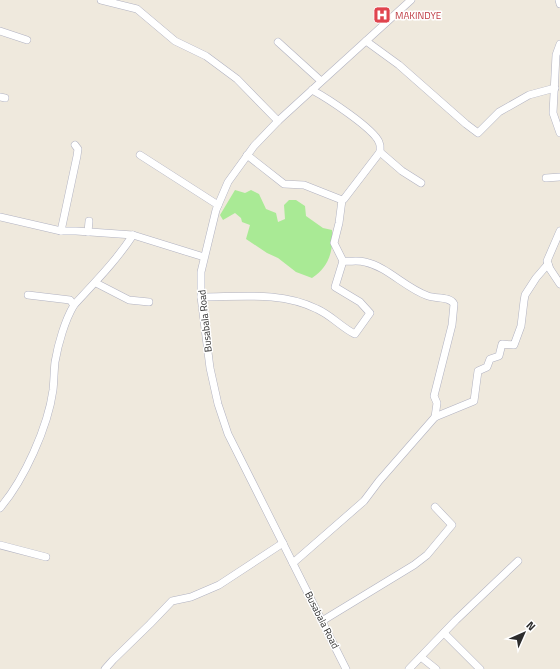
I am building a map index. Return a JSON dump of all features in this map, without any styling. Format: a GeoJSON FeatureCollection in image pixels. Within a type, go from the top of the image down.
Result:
{"type":"FeatureCollection","features":[{"type":"Feature","properties":{"kind":"street"},"geometry":{"type":"LineString","coordinates":[[101,0],[137,9],[175,41],[206,56],[237,80],[278,121]]}},
{"type":"Feature","properties":{"kind":"street","name":"Busabala Road"},"geometry":{"type":"LineString","coordinates":[[346,669],[228,434],[218,404],[210,368],[201,297],[201,272],[218,205],[228,182],[248,155],[278,121],[412,0]]}},
{"type":"Feature","properties":{"kind":"street"},"geometry":{"type":"LineString","coordinates":[[559,0],[560,4]]}},
{"type":"Feature","properties":{"kind":"street"},"geometry":{"type":"LineString","coordinates":[[0,31],[27,40]]}},
{"type":"Feature","properties":{"kind":"street"},"geometry":{"type":"LineString","coordinates":[[366,41],[399,65],[478,133],[499,112],[529,95],[555,88]]}},
{"type":"Feature","properties":{"kind":"street"},"geometry":{"type":"LineString","coordinates":[[278,42],[321,81]]}},
{"type":"Feature","properties":{"kind":"street"},"geometry":{"type":"LineString","coordinates":[[560,44],[556,55],[553,113],[560,133]]}},
{"type":"Feature","properties":{"kind":"street"},"geometry":{"type":"LineString","coordinates":[[201,297],[277,297],[291,299],[317,309],[355,334],[370,313],[360,302],[335,287],[343,261],[334,243],[342,200],[380,152],[379,142],[357,120],[331,101],[312,90]]}},
{"type":"Feature","properties":{"kind":"street"},"geometry":{"type":"LineString","coordinates":[[60,231],[77,156],[78,149],[75,145]]}},
{"type":"Feature","properties":{"kind":"street"},"geometry":{"type":"LineString","coordinates":[[380,152],[402,171],[421,183]]}},
{"type":"Feature","properties":{"kind":"street"},"geometry":{"type":"LineString","coordinates":[[140,155],[218,205]]}},
{"type":"Feature","properties":{"kind":"street"},"geometry":{"type":"LineString","coordinates":[[248,155],[284,184],[304,185],[342,200]]}},
{"type":"Feature","properties":{"kind":"street"},"geometry":{"type":"LineString","coordinates":[[546,178],[560,178]]}},
{"type":"Feature","properties":{"kind":"street"},"geometry":{"type":"LineString","coordinates":[[0,217],[60,231],[133,235],[204,257]]}},
{"type":"Feature","properties":{"kind":"street"},"geometry":{"type":"LineString","coordinates":[[88,232],[89,221]]}},
{"type":"Feature","properties":{"kind":"street"},"geometry":{"type":"LineString","coordinates":[[560,231],[548,256],[548,264],[560,284]]}},
{"type":"Feature","properties":{"kind":"street"},"geometry":{"type":"LineString","coordinates":[[0,508],[26,469],[49,413],[53,390],[55,361],[64,326],[74,305],[96,283],[120,254],[133,235]]}},
{"type":"Feature","properties":{"kind":"street"},"geometry":{"type":"LineString","coordinates":[[343,261],[357,260],[366,262],[380,268],[428,296],[449,300],[454,304],[452,325],[434,396],[437,403],[435,417]]}},
{"type":"Feature","properties":{"kind":"street"},"geometry":{"type":"LineString","coordinates":[[293,563],[364,501],[379,481],[435,417],[474,401],[478,371],[487,367],[490,359],[499,356],[502,344],[514,345],[521,326],[526,295],[536,278],[548,264]]}},
{"type":"Feature","properties":{"kind":"street"},"geometry":{"type":"LineString","coordinates":[[96,283],[129,300],[149,302]]}},
{"type":"Feature","properties":{"kind":"street"},"geometry":{"type":"LineString","coordinates":[[28,295],[70,300],[74,305]]}},
{"type":"Feature","properties":{"kind":"street"},"geometry":{"type":"LineString","coordinates":[[322,621],[414,565],[427,555],[452,525],[435,507]]}},
{"type":"Feature","properties":{"kind":"street"},"geometry":{"type":"LineString","coordinates":[[105,669],[112,660],[172,601],[191,597],[219,585],[283,543]]}},
{"type":"Feature","properties":{"kind":"street"},"geometry":{"type":"LineString","coordinates":[[0,544],[46,557]]}},
{"type":"Feature","properties":{"kind":"street"},"geometry":{"type":"LineString","coordinates":[[410,669],[444,633],[518,562]]}},
{"type":"Feature","properties":{"kind":"street"},"geometry":{"type":"LineString","coordinates":[[444,633],[480,669]]}},
{"type":"Feature","properties":{"kind":"street"},"geometry":{"type":"LineString","coordinates":[[421,657],[436,669]]}},
{"type":"Feature","properties":{"kind":"green space"},"geometry":{"type":"Polygon","coordinates":[[[235,190],[245,193],[251,190],[259,194],[266,209],[276,213],[278,222],[285,219],[284,205],[289,200],[296,200],[305,206],[306,216],[323,228],[332,230],[331,251],[323,269],[312,278],[296,272],[278,258],[267,253],[246,239],[250,225],[242,222],[241,218],[235,213],[223,220],[220,215],[235,190]]]}},
{"type":"Feature","properties":{"kind":"place","name":"MAKINDYE"},"geometry":{"type":"Point","coordinates":[382,15]}}]}
